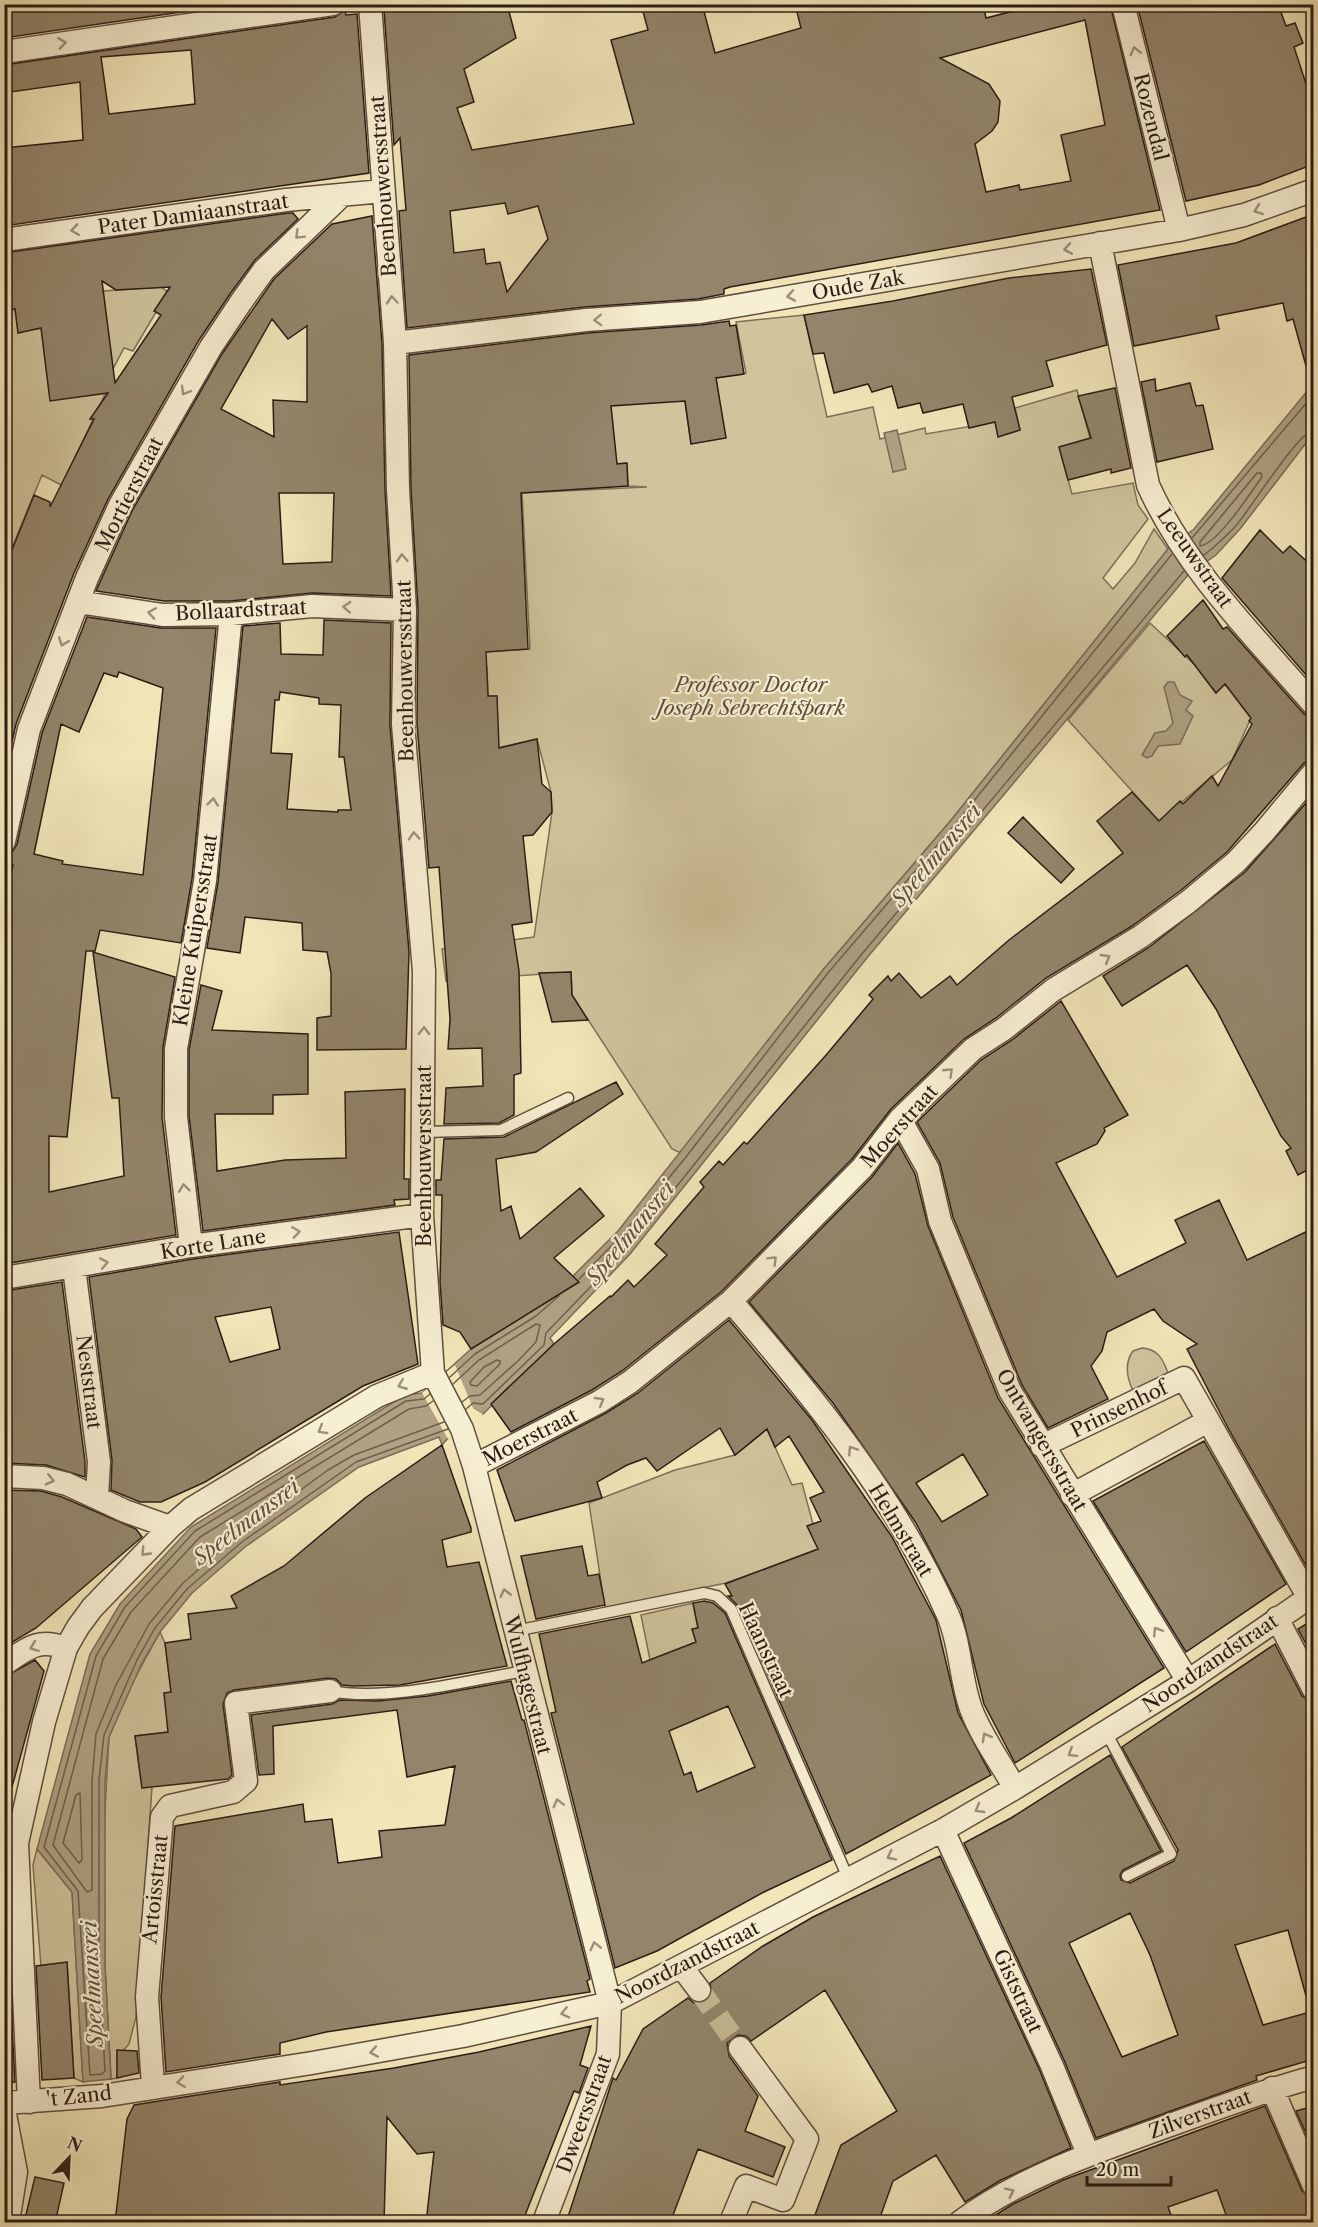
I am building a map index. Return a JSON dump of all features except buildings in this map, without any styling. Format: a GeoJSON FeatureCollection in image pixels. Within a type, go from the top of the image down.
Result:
{"type":"FeatureCollection","features":[{"type":"Feature","properties":{"kind":"street"},"geometry":{"type":"LineString","coordinates":[[4,51],[333,4]]}},
{"type":"Feature","properties":{"kind":"street","name":"Beenhouwersstraat"},"geometry":{"type":"LineString","coordinates":[[370,4],[395,343],[398,489],[405,610],[403,724],[424,971],[422,1215],[435,1377]]}},
{"type":"Feature","properties":{"kind":"street","name":"Rozendal"},"geometry":{"type":"LineString","coordinates":[[1123,4],[1179,230]]}},
{"type":"Feature","properties":{"kind":"street","name":"Oude Zak"},"geometry":{"type":"LineString","coordinates":[[395,343],[586,320],[700,312],[1179,230],[1244,215],[1314,190]]}},
{"type":"Feature","properties":{"kind":"street","name":"Pater Damiaanstraat"},"geometry":{"type":"LineString","coordinates":[[4,240],[286,200],[383,191]]}},
{"type":"Feature","properties":{"kind":"street","name":"Mortierstraat"},"geometry":{"type":"LineString","coordinates":[[4,842],[29,729],[78,602],[120,505],[211,347],[264,270],[342,195]]}},
{"type":"Feature","properties":{"kind":"street","name":"Leeuwstraat"},"geometry":{"type":"LineString","coordinates":[[1101,243],[1148,485],[1162,516],[1213,588],[1314,705]]}},
{"type":"Feature","properties":{"kind":"street","name":"Bollaardstraat"},"geometry":{"type":"LineString","coordinates":[[78,602],[163,615],[231,614],[312,606],[405,610]]}},
{"type":"Feature","properties":{"kind":"street","name":"Kleine Kuipersstraat"},"geometry":{"type":"LineString","coordinates":[[191,1246],[176,1117],[176,1049],[205,881],[231,614]]}},
{"type":"Feature","properties":{"kind":"street","name":"Moerstraat"},"geometry":{"type":"LineString","coordinates":[[474,1467],[599,1402],[630,1382],[731,1301],[862,1168],[900,1119],[974,1049],[1004,1029],[1053,990],[1150,931],[1188,902],[1236,862],[1314,772]]}},
{"type":"Feature","properties":{"kind":"street","name":"Ontvangersstraat"},"geometry":{"type":"LineString","coordinates":[[900,1119],[928,1169],[940,1221],[1002,1376],[1042,1446],[1188,1681]]}},
{"type":"Feature","properties":{"kind":"street","name":"Korte Lane"},"geometry":{"type":"LineString","coordinates":[[4,1278],[74,1268],[191,1246],[422,1215]]}},
{"type":"Feature","properties":{"kind":"street","name":"Neststraat"},"geometry":{"type":"LineString","coordinates":[[74,1268],[99,1462],[97,1497]]}},
{"type":"Feature","properties":{"kind":"street","name":"Helmstraat"},"geometry":{"type":"LineString","coordinates":[[731,1301],[810,1394],[846,1441],[896,1520],[950,1618],[971,1709],[1015,1788]]}},
{"type":"Feature","properties":{"kind":"street"},"geometry":{"type":"LineString","coordinates":[[29,2102],[22,1908],[17,1843],[45,1722],[66,1648],[92,1608],[170,1527],[191,1509],[377,1396],[435,1377]]}},
{"type":"Feature","properties":{"kind":"street","name":"Wulfhagestraat"},"geometry":{"type":"LineString","coordinates":[[435,1377],[462,1429],[474,1467],[609,2002]]}},
{"type":"Feature","properties":{"kind":"street","name":"Prinsenhof"},"geometry":{"type":"LineString","coordinates":[[1042,1446],[1184,1378],[1311,1596]]}},
{"type":"Feature","properties":{"kind":"street"},"geometry":{"type":"LineString","coordinates":[[1072,1495],[1208,1421]]}},
{"type":"Feature","properties":{"kind":"street"},"geometry":{"type":"LineString","coordinates":[[4,1476],[43,1478],[170,1527]]}},
{"type":"Feature","properties":{"kind":"street","name":"Noordzandstraat"},"geometry":{"type":"LineString","coordinates":[[153,2086],[463,2036],[609,2002],[943,1830],[1188,1681],[1311,1596]]}},
{"type":"Feature","properties":{"kind":"street"},"geometry":{"type":"LineString","coordinates":[[1277,1618],[1314,1690]]}},
{"type":"Feature","properties":{"kind":"street"},"geometry":{"type":"LineString","coordinates":[[4,1664],[34,1644],[51,1642],[66,1648]]}},
{"type":"Feature","properties":{"kind":"street","name":"Artoisstraat"},"geometry":{"type":"LineString","coordinates":[[153,2086],[147,1997],[162,1817],[170,1806],[233,1792],[246,1781],[236,1703],[330,1691]]}},
{"type":"Feature","properties":{"kind":"street","name":"Giststraat"},"geometry":{"type":"LineString","coordinates":[[943,1830],[1053,2066],[1088,2154]]}},
{"type":"Feature","properties":{"kind":"street"},"geometry":{"type":"LineString","coordinates":[[681,1966],[699,1990]]}},
{"type":"Feature","properties":{"kind":"street","name":"Dweersstraat"},"geometry":{"type":"LineString","coordinates":[[544,2223],[608,2054],[609,2002]]}},
{"type":"Feature","properties":{"kind":"street"},"geometry":{"type":"LineString","coordinates":[[731,2223],[746,2186],[783,2200],[807,2139],[740,2048]]}},
{"type":"Feature","properties":{"kind":"street","name":"Zilverstraat"},"geometry":{"type":"LineString","coordinates":[[960,2223],[985,2204],[1088,2154],[1272,2088],[1314,2077]]}},
{"type":"Feature","properties":{"kind":"street","name":"'t Zand"},"geometry":{"type":"LineString","coordinates":[[4,2103],[102,2096],[153,2086]]}},
{"type":"Feature","properties":{"kind":"street"},"geometry":{"type":"LineString","coordinates":[[1272,2088],[1314,2186]]}},
{"type":"Feature","properties":{"kind":"street"},"geometry":{"type":"LineString","coordinates":[[4,2109],[16,2172],[8,2223]]}},
{"type":"Feature","properties":{"kind":"lane"},"geometry":{"type":"LineString","coordinates":[[423,1132],[501,1130],[568,1098]]}},
{"type":"Feature","properties":{"kind":"lane","name":"Haanstraat"},"geometry":{"type":"LineString","coordinates":[[514,1631],[704,1593],[717,1596],[731,1610],[848,1878]]}},
{"type":"Feature","properties":{"kind":"lane"},"geometry":{"type":"LineString","coordinates":[[330,1691],[355,1696],[438,1686],[524,1671]]}},
{"type":"Feature","properties":{"kind":"lane"},"geometry":{"type":"LineString","coordinates":[[1106,1732],[1171,1854],[1127,1876]]}},
{"type":"Feature","properties":{"kind":"green space"},"geometry":{"type":"Polygon","coordinates":[[[161,287],[168,292],[133,351],[124,348],[102,390],[106,392],[69,470],[81,495],[42,475],[5,565],[5,311],[15,309],[19,332],[41,328],[103,291],[161,287]]]}},
{"type":"Feature","properties":{"kind":"green space","name":"Professor Doctor Joseph Sebrechtspark"},"geometry":{"type":"Polygon","coordinates":[[[804,315],[827,417],[873,407],[880,439],[925,428],[926,434],[995,422],[999,436],[1020,430],[1015,408],[1077,390],[1090,438],[1059,447],[1072,494],[1133,483],[1138,505],[1148,519],[1103,578],[1113,589],[1135,563],[1154,529],[1168,549],[952,819],[823,970],[681,1153],[672,1149],[572,995],[571,972],[446,981],[442,949],[534,937],[552,812],[551,792],[537,739],[498,748],[497,696],[488,696],[487,667],[479,652],[530,649],[522,493],[647,487],[628,486],[626,463],[531,470],[508,424],[683,388],[691,444],[725,438],[716,378],[746,373],[736,322],[804,315]]]}},
{"type":"Feature","properties":{"kind":"green space"},"geometry":{"type":"Polygon","coordinates":[[[1150,623],[1197,667],[1215,692],[1225,684],[1251,718],[1232,760],[1159,821],[1068,720],[1150,623]]]}},
{"type":"Feature","properties":{"kind":"green space"},"geometry":{"type":"Polygon","coordinates":[[[1142,1348],[1156,1353],[1168,1373],[1133,1391],[1128,1376],[1128,1360],[1133,1351],[1142,1348]]]}},
{"type":"Feature","properties":{"kind":"green space"},"geometry":{"type":"Polygon","coordinates":[[[767,1429],[792,1485],[802,1483],[813,1524],[837,1543],[726,1583],[605,1608],[589,1503],[675,1470],[735,1455],[767,1429]]]}},
{"type":"Feature","properties":{"kind":"green space"},"geometry":{"type":"Polygon","coordinates":[[[693,1603],[698,1628],[692,1629],[696,1642],[650,1660],[641,1615],[693,1603]]]}},
{"type":"Feature","properties":{"kind":"green space"},"geometry":{"type":"Polygon","coordinates":[[[160,1632],[165,1643],[171,1692],[164,1694],[169,1732],[135,1736],[142,1788],[152,1787],[136,2017],[129,2044],[123,2051],[117,2051],[117,2078],[111,2079],[105,1966],[104,1828],[109,1737],[128,1691],[160,1632]]]}},
{"type":"Feature","properties":{"kind":"green space"},"geometry":{"type":"Polygon","coordinates":[[[37,1849],[72,1892],[83,2082],[74,2078],[67,1962],[41,1966],[33,1865],[37,1849]]]}},
{"type":"Feature","properties":{"kind":"water","name":"Speelmansrei"},"geometry":{"type":"Polygon","coordinates":[[[1313,384],[1313,434],[1240,529],[1216,555],[1188,575],[866,959],[630,1254],[550,1338],[554,1344],[483,1414],[474,1409],[442,1445],[439,1437],[359,1467],[245,1547],[192,1593],[160,1632],[142,1663],[109,1737],[105,1781],[105,1966],[111,2079],[83,2082],[72,1892],[37,1849],[90,1654],[120,1604],[191,1527],[405,1395],[422,1393],[471,1349],[532,1311],[573,1276],[618,1231],[823,970],[952,819],[1168,549],[1194,529],[1313,384]]]}},
{"type":"Feature","properties":{"kind":"water"},"geometry":{"type":"Polygon","coordinates":[[[897,430],[906,469],[893,472],[884,433],[897,430]]]}},
{"type":"Feature","properties":{"kind":"water"},"geometry":{"type":"Polygon","coordinates":[[[1168,682],[1174,682],[1180,695],[1192,701],[1186,710],[1193,716],[1180,744],[1158,746],[1152,756],[1147,758],[1142,755],[1155,733],[1166,731],[1173,723],[1164,687],[1168,682]]]}},
{"type":"Feature","properties":{"kind":"pier"},"geometry":{"type":"Polygon","coordinates":[[[455,1365],[473,1408],[483,1414],[480,1416],[475,1412],[448,1439],[422,1393],[455,1365]]]}},
{"type":"Feature","properties":{"kind":"tunnel"},"geometry":{"type":"LineString","coordinates":[[699,1990],[740,2048]]}}]}
